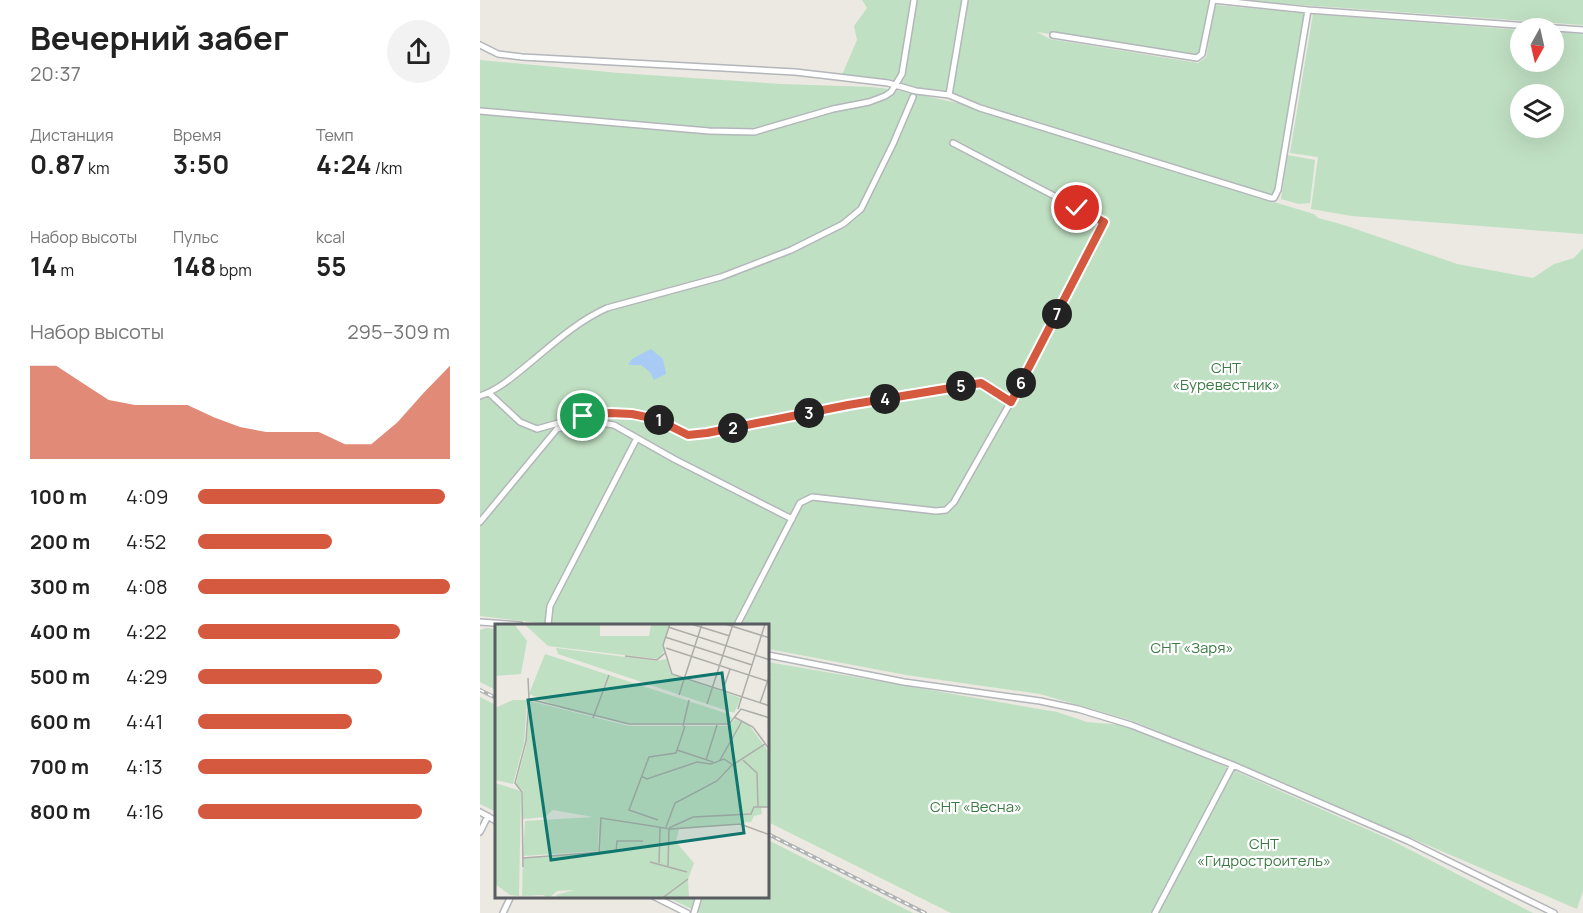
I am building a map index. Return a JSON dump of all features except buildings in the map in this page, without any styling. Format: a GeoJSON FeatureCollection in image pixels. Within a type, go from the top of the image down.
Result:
{"type":"FeatureCollection","features":[{"type":"Feature","properties":{"kind":"street"},"geometry":{"type":"LineString","coordinates":[[480,111],[698,131],[754,132],[885,96],[902,74],[914,0]]}},
{"type":"Feature","properties":{"kind":"street"},"geometry":{"type":"LineString","coordinates":[[949,95],[965,0]]}},
{"type":"Feature","properties":{"kind":"street"},"geometry":{"type":"LineString","coordinates":[[1053,35],[1197,58],[1202,54],[1213,0],[1583,30]]}},
{"type":"Feature","properties":{"kind":"street"},"geometry":{"type":"LineString","coordinates":[[480,45],[498,54],[522,57],[795,72],[888,82],[895,86],[949,95],[980,108],[1274,198],[1278,190],[1308,9]]}},
{"type":"Feature","properties":{"kind":"street"},"geometry":{"type":"LineString","coordinates":[[480,396],[502,386],[592,315],[607,308],[721,277],[791,250],[843,224],[861,209],[914,97]]}},
{"type":"Feature","properties":{"kind":"street"},"geometry":{"type":"LineString","coordinates":[[738,624],[800,502],[812,497],[946,510],[954,502],[1011,402],[1104,222],[953,142]]}},
{"type":"Feature","properties":{"kind":"street"},"geometry":{"type":"LineString","coordinates":[[489,393],[520,422],[537,429],[583,416],[610,413],[656,419],[688,435],[981,383],[1011,402]]}},
{"type":"Feature","properties":{"kind":"street"},"geometry":{"type":"LineString","coordinates":[[480,522],[557,429],[588,421],[614,425],[674,459],[792,519]]}},
{"type":"Feature","properties":{"kind":"street"},"geometry":{"type":"LineString","coordinates":[[548,624],[550,606],[637,438]]}},
{"type":"Feature","properties":{"kind":"street"},"geometry":{"type":"LineString","coordinates":[[480,622],[507,624]]}},
{"type":"Feature","properties":{"kind":"street"},"geometry":{"type":"LineString","coordinates":[[770,655],[904,682],[1040,700],[1131,725],[1233,765],[1408,841],[1554,913]]}},
{"type":"Feature","properties":{"kind":"street"},"geometry":{"type":"LineString","coordinates":[[1155,913],[1233,765]]}},
{"type":"Feature","properties":{"kind":"street"},"geometry":{"type":"LineString","coordinates":[[480,812],[495,820]]}},
{"type":"Feature","properties":{"kind":"street"},"geometry":{"type":"LineString","coordinates":[[480,832],[488,816]]}},
{"type":"Feature","properties":{"kind":"street"},"geometry":{"type":"LineString","coordinates":[[503,913],[510,898]]}},
{"type":"Feature","properties":{"kind":"street"},"geometry":{"type":"LineString","coordinates":[[655,898],[687,913]]}},
{"type":"Feature","properties":{"kind":"street"},"geometry":{"type":"LineString","coordinates":[[694,913],[699,898]]}},
{"type":"Feature","properties":{"kind":"green space"},"geometry":{"type":"Polygon","coordinates":[[[862,0],[1209,0],[1201,53],[1196,56],[1037,32],[1050,39],[1198,63],[1206,57],[1215,5],[1306,13],[1275,194],[1271,196],[981,106],[942,90],[904,87],[890,81],[842,75],[857,40],[854,26],[867,8],[862,0]]]}},
{"type":"Feature","properties":{"kind":"green space"},"geometry":{"type":"Polygon","coordinates":[[[1231,0],[1583,0],[1583,25],[1564,24],[1564,18],[1510,18],[1510,20],[1231,0]]]}},
{"type":"Feature","properties":{"kind":"green space"},"geometry":{"type":"Polygon","coordinates":[[[1313,14],[1510,29],[1510,72],[1564,72],[1564,33],[1583,34],[1583,234],[1352,216],[1311,209],[1318,157],[1290,153],[1313,14]]]}},
{"type":"Feature","properties":{"kind":"green space"},"geometry":{"type":"Polygon","coordinates":[[[480,60],[619,73],[897,90],[967,105],[1129,158],[1314,214],[1318,218],[1457,264],[1533,278],[1554,264],[1574,258],[1583,248],[1583,891],[1577,909],[1133,721],[1040,694],[906,675],[770,649],[770,624],[549,624],[480,616],[480,60]]]}},
{"type":"Feature","properties":{"kind":"green space"},"geometry":{"type":"Polygon","coordinates":[[[1287,155],[1315,160],[1310,203],[1299,204],[1281,199],[1287,155]]]}},
{"type":"Feature","properties":{"kind":"green space"},"geometry":{"type":"Polygon","coordinates":[[[495,629],[495,690],[480,682],[480,630],[495,629]]]}},
{"type":"Feature","properties":{"kind":"green space","name":"СНТ «Весна»"},"geometry":{"type":"Polygon","coordinates":[[[770,662],[1057,712],[1087,722],[1122,725],[1217,763],[1389,839],[1533,913],[951,913],[770,823],[770,662]]]}},
{"type":"Feature","properties":{"kind":"green space"},"geometry":{"type":"Polygon","coordinates":[[[480,697],[495,704],[495,812],[480,804],[480,697]]]}},
{"type":"Feature","properties":{"kind":"green space"},"geometry":{"type":"Polygon","coordinates":[[[770,841],[913,913],[700,913],[669,898],[770,898],[770,841]]]}},
{"type":"Feature","properties":{"kind":"water"},"geometry":{"type":"Polygon","coordinates":[[[651,349],[663,359],[666,374],[654,380],[650,372],[641,365],[628,365],[632,359],[651,349]]]}},
{"type":"Feature","properties":{"kind":"railway"},"geometry":{"type":"LineString","coordinates":[[480,690],[495,698]]}},
{"type":"Feature","properties":{"kind":"railway"},"geometry":{"type":"LineString","coordinates":[[770,835],[925,913]]}},
{"type":"Feature","properties":{"kind":"route"},"geometry":{"type":"LineString","coordinates":[[583,416],[610,413],[632,414],[656,419],[688,435],[981,383],[1011,402],[1104,222],[1077,208]]}},
{"type":"Feature","properties":{"kind":"park label","name":"СНТ «Буревестник»"},"geometry":{"type":"Point","coordinates":[1226,376]}},
{"type":"Feature","properties":{"kind":"park label","name":"СНТ «Заря»"},"geometry":{"type":"Point","coordinates":[1192,647]}},
{"type":"Feature","properties":{"kind":"park label","name":"СНТ «Гидростроитель»"},"geometry":{"type":"Point","coordinates":[1264,852]}}]}
